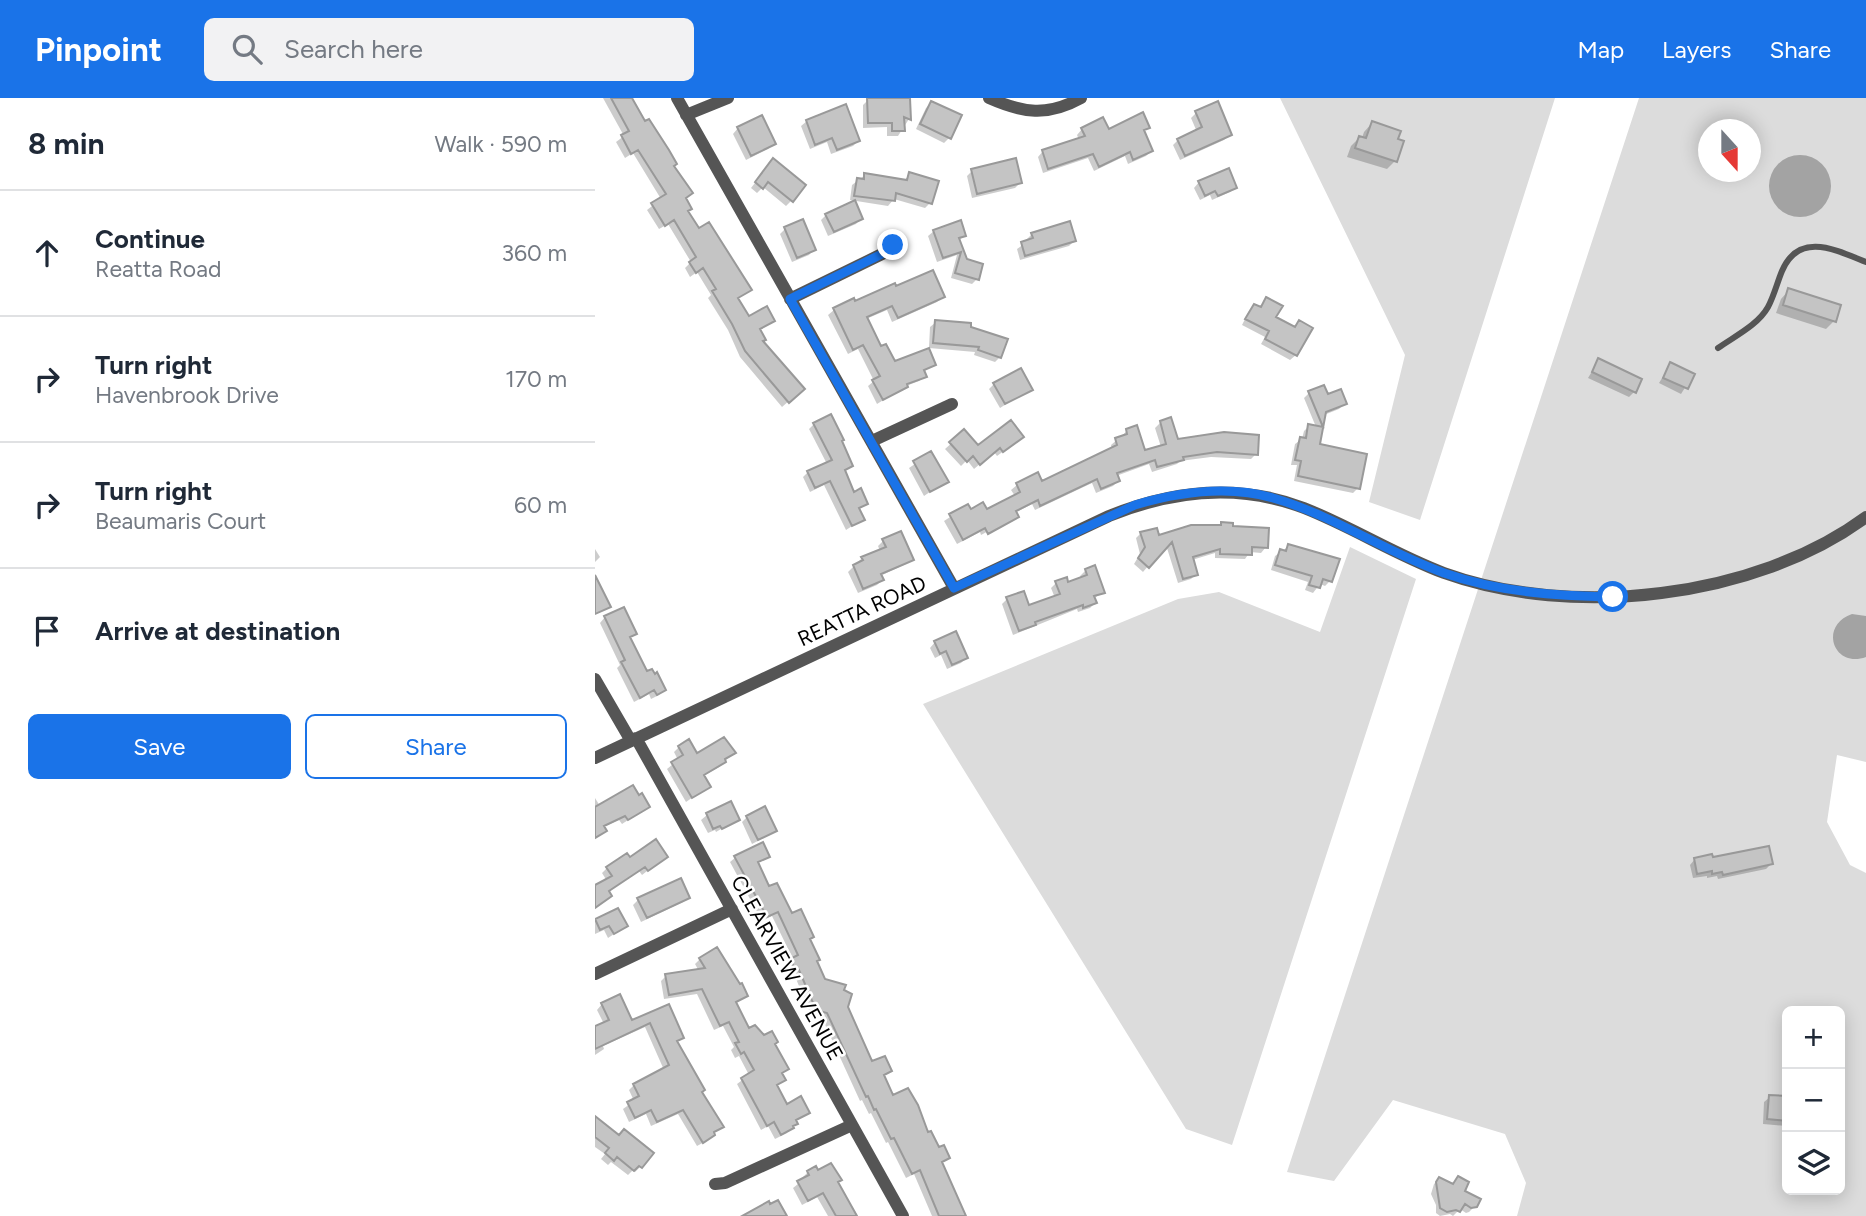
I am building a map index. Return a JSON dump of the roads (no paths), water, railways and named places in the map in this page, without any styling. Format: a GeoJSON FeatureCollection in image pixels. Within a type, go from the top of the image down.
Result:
{"type":"FeatureCollection","features":[{"type":"Feature","properties":{"kind":"street"},"geometry":{"type":"LineString","coordinates":[[677,98],[954,588]]}},
{"type":"Feature","properties":{"kind":"street"},"geometry":{"type":"LineString","coordinates":[[686,115],[727,98]]}},
{"type":"Feature","properties":{"kind":"street"},"geometry":{"type":"LineString","coordinates":[[989,98],[1028,111],[1065,107],[1081,98]]}},
{"type":"Feature","properties":{"kind":"street"},"geometry":{"type":"LineString","coordinates":[[790,299],[886,252],[893,245]]}},
{"type":"Feature","properties":{"kind":"street"},"geometry":{"type":"LineString","coordinates":[[872,441],[952,404]]}},
{"type":"Feature","properties":{"kind":"street","name":"REATTA ROAD"},"geometry":{"type":"LineString","coordinates":[[595,758],[954,588],[1135,505],[1166,496],[1233,491],[1270,497],[1305,509],[1420,563],[1481,584],[1588,597],[1660,593],[1712,584],[1761,570],[1849,530],[1866,517]]}},
{"type":"Feature","properties":{"kind":"street","name":"CLEARVIEW AVENUE"},"geometry":{"type":"LineString","coordinates":[[595,679],[732,909],[903,1216]]}},
{"type":"Feature","properties":{"kind":"street"},"geometry":{"type":"LineString","coordinates":[[595,974],[732,909]]}},
{"type":"Feature","properties":{"kind":"street"},"geometry":{"type":"LineString","coordinates":[[715,1184],[725,1183],[852,1125]]}},
{"type":"Feature","properties":{"kind":"lane"},"geometry":{"type":"LineString","coordinates":[[1718,348],[1758,319],[1768,307],[1783,268],[1798,252],[1808,247],[1820,246],[1866,262]]}}]}
